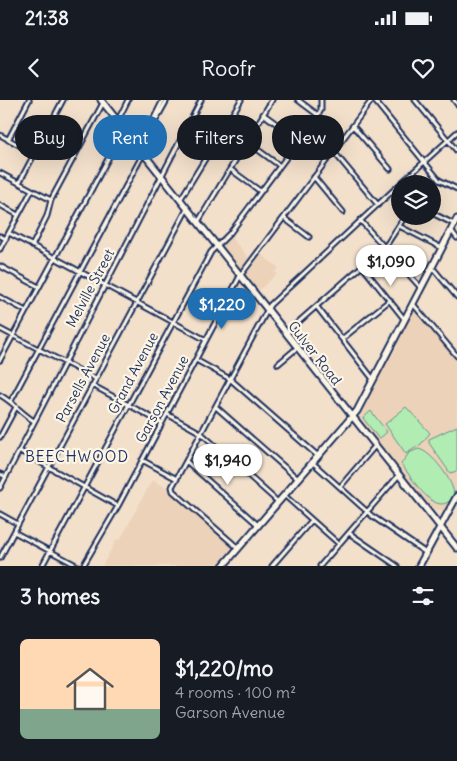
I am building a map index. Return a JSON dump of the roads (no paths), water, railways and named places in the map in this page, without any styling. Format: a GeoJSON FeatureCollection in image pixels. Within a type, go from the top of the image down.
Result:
{"type":"FeatureCollection","features":[{"type":"Feature","properties":{"kind":"main road","name":"Culver Road"},"geometry":{"type":"LineString","coordinates":[[102,102],[112,115]]}},
{"type":"Feature","properties":{"kind":"main road","name":"Culver Road"},"geometry":{"type":"LineString","coordinates":[[148,160],[457,548]]}},
{"type":"Feature","properties":{"kind":"main road"},"geometry":{"type":"LineString","coordinates":[[223,566],[352,417],[374,379],[456,221]]}},
{"type":"Feature","properties":{"kind":"main road"},"geometry":{"type":"LineString","coordinates":[[419,566],[457,496]]}},
{"type":"Feature","properties":{"kind":"street"},"geometry":{"type":"LineString","coordinates":[[8,140],[29,100]]}},
{"type":"Feature","properties":{"kind":"street"},"geometry":{"type":"LineString","coordinates":[[120,115],[128,100]]}},
{"type":"Feature","properties":{"kind":"street"},"geometry":{"type":"LineString","coordinates":[[158,115],[165,100]]}},
{"type":"Feature","properties":{"kind":"street","name":"Melville Street"},"geometry":{"type":"LineString","coordinates":[[0,488],[201,100]]}},
{"type":"Feature","properties":{"kind":"street"},"geometry":{"type":"LineString","coordinates":[[180,201],[241,100]]}},
{"type":"Feature","properties":{"kind":"street"},"geometry":{"type":"LineString","coordinates":[[272,100],[263,114],[272,120]]}},
{"type":"Feature","properties":{"kind":"street"},"geometry":{"type":"LineString","coordinates":[[298,100],[318,115]]}},
{"type":"Feature","properties":{"kind":"street","name":"Grand Avenue"},"geometry":{"type":"LineString","coordinates":[[318,115],[321,110],[321,100]]}},
{"type":"Feature","properties":{"kind":"street"},"geometry":{"type":"LineString","coordinates":[[373,100],[440,180],[457,189]]}},
{"type":"Feature","properties":{"kind":"street","name":"Garson Avenue"},"geometry":{"type":"LineString","coordinates":[[344,138],[373,100]]}},
{"type":"Feature","properties":{"kind":"street"},"geometry":{"type":"LineString","coordinates":[[415,100],[457,151]]}},
{"type":"Feature","properties":{"kind":"street"},"geometry":{"type":"LineString","coordinates":[[454,100],[457,104]]}},
{"type":"Feature","properties":{"kind":"street"},"geometry":{"type":"LineString","coordinates":[[54,115],[62,101]]}},
{"type":"Feature","properties":{"kind":"street"},"geometry":{"type":"LineString","coordinates":[[32,246],[47,216],[51,200],[102,102]]}},
{"type":"Feature","properties":{"kind":"street"},"geometry":{"type":"LineString","coordinates":[[353,126],[390,169]]}},
{"type":"Feature","properties":{"kind":"street"},"geometry":{"type":"LineString","coordinates":[[410,175],[457,132]]}},
{"type":"Feature","properties":{"kind":"street"},"geometry":{"type":"LineString","coordinates":[[0,135],[15,144]]}},
{"type":"Feature","properties":{"kind":"street"},"geometry":{"type":"LineString","coordinates":[[262,153],[280,166]]}},
{"type":"Feature","properties":{"kind":"street"},"geometry":{"type":"LineString","coordinates":[[19,183],[30,160]]}},
{"type":"Feature","properties":{"kind":"street"},"geometry":{"type":"LineString","coordinates":[[0,360],[107,160]]}},
{"type":"Feature","properties":{"kind":"street"},"geometry":{"type":"LineString","coordinates":[[11,401],[136,160]]}},
{"type":"Feature","properties":{"kind":"street"},"geometry":{"type":"LineString","coordinates":[[197,223],[235,160]]}},
{"type":"Feature","properties":{"kind":"street","name":"Grand Avenue"},"geometry":{"type":"LineString","coordinates":[[42,566],[128,404],[216,245],[230,233],[284,160]]}},
{"type":"Feature","properties":{"kind":"street","name":"Garson Avenue"},"geometry":{"type":"LineString","coordinates":[[83,566],[118,506],[240,276],[328,160]]}},
{"type":"Feature","properties":{"kind":"street"},"geometry":{"type":"LineString","coordinates":[[341,160],[378,205]]}},
{"type":"Feature","properties":{"kind":"street"},"geometry":{"type":"LineString","coordinates":[[230,169],[260,191]]}},
{"type":"Feature","properties":{"kind":"street"},"geometry":{"type":"LineString","coordinates":[[0,173],[51,200]]}},
{"type":"Feature","properties":{"kind":"street"},"geometry":{"type":"LineString","coordinates":[[314,177],[343,212]]}},
{"type":"Feature","properties":{"kind":"street"},"geometry":{"type":"LineString","coordinates":[[0,250],[32,190]]}},
{"type":"Feature","properties":{"kind":"street"},"geometry":{"type":"LineString","coordinates":[[238,548],[172,488],[267,310],[360,220],[391,193]]}},
{"type":"Feature","properties":{"kind":"street"},"geometry":{"type":"LineString","coordinates":[[0,205],[18,215]]}},
{"type":"Feature","properties":{"kind":"street","name":"Parsells Avenue"},"geometry":{"type":"LineString","coordinates":[[0,558],[187,209]]}},
{"type":"Feature","properties":{"kind":"street"},"geometry":{"type":"LineString","coordinates":[[441,216],[456,221]]}},
{"type":"Feature","properties":{"kind":"street"},"geometry":{"type":"LineString","coordinates":[[284,218],[309,237]]}},
{"type":"Feature","properties":{"kind":"street"},"geometry":{"type":"LineString","coordinates":[[360,220],[421,288]]}},
{"type":"Feature","properties":{"kind":"street"},"geometry":{"type":"LineString","coordinates":[[286,333],[317,308],[385,246],[399,226],[442,248]]}},
{"type":"Feature","properties":{"kind":"street"},"geometry":{"type":"LineString","coordinates":[[451,230],[457,238]]}},
{"type":"Feature","properties":{"kind":"street"},"geometry":{"type":"LineString","coordinates":[[9,233],[207,340]]}},
{"type":"Feature","properties":{"kind":"street"},"geometry":{"type":"LineString","coordinates":[[0,236],[6,239]]}},
{"type":"Feature","properties":{"kind":"street"},"geometry":{"type":"LineString","coordinates":[[0,266],[39,287]]}},
{"type":"Feature","properties":{"kind":"street"},"geometry":{"type":"LineString","coordinates":[[362,266],[405,320]]}},
{"type":"Feature","properties":{"kind":"street"},"geometry":{"type":"LineString","coordinates":[[432,267],[457,297]]}},
{"type":"Feature","properties":{"kind":"street"},"geometry":{"type":"LineString","coordinates":[[0,297],[26,311]]}},
{"type":"Feature","properties":{"kind":"street"},"geometry":{"type":"LineString","coordinates":[[342,339],[390,300]]}},
{"type":"Feature","properties":{"kind":"street"},"geometry":{"type":"LineString","coordinates":[[413,304],[457,356]]}},
{"type":"Feature","properties":{"kind":"street"},"geometry":{"type":"LineString","coordinates":[[317,308],[374,379]]}},
{"type":"Feature","properties":{"kind":"street"},"geometry":{"type":"LineString","coordinates":[[0,329],[96,379]]}},
{"type":"Feature","properties":{"kind":"street"},"geometry":{"type":"LineString","coordinates":[[278,364],[298,348]]}},
{"type":"Feature","properties":{"kind":"street"},"geometry":{"type":"LineString","coordinates":[[196,360],[230,379],[318,456]]}},
{"type":"Feature","properties":{"kind":"street"},"geometry":{"type":"LineString","coordinates":[[92,385],[162,422]]}},
{"type":"Feature","properties":{"kind":"street"},"geometry":{"type":"LineString","coordinates":[[0,395],[11,401],[22,414],[34,421]]}},
{"type":"Feature","properties":{"kind":"street"},"geometry":{"type":"LineString","coordinates":[[0,437],[16,407]]}},
{"type":"Feature","properties":{"kind":"street"},"geometry":{"type":"LineString","coordinates":[[216,407],[298,479]]}},
{"type":"Feature","properties":{"kind":"street"},"geometry":{"type":"LineString","coordinates":[[167,414],[201,433],[278,502]]}},
{"type":"Feature","properties":{"kind":"street"},"geometry":{"type":"LineString","coordinates":[[340,487],[375,446]]}},
{"type":"Feature","properties":{"kind":"street"},"geometry":{"type":"LineString","coordinates":[[20,451],[118,506]]}},
{"type":"Feature","properties":{"kind":"street"},"geometry":{"type":"LineString","coordinates":[[142,460],[177,479]]}},
{"type":"Feature","properties":{"kind":"street"},"geometry":{"type":"LineString","coordinates":[[186,461],[258,525]]}},
{"type":"Feature","properties":{"kind":"street"},"geometry":{"type":"LineString","coordinates":[[313,463],[367,511],[426,553]]}},
{"type":"Feature","properties":{"kind":"street"},"geometry":{"type":"LineString","coordinates":[[0,474],[6,477]]}},
{"type":"Feature","properties":{"kind":"street"},"geometry":{"type":"LineString","coordinates":[[320,566],[398,475]]}},
{"type":"Feature","properties":{"kind":"street"},"geometry":{"type":"LineString","coordinates":[[284,495],[339,544]]}},
{"type":"Feature","properties":{"kind":"street"},"geometry":{"type":"LineString","coordinates":[[0,514],[18,524]]}},
{"type":"Feature","properties":{"kind":"street"},"geometry":{"type":"LineString","coordinates":[[272,566],[312,520]]}},
{"type":"Feature","properties":{"kind":"street"},"geometry":{"type":"LineString","coordinates":[[14,532],[78,566]]}},
{"type":"Feature","properties":{"kind":"street"},"geometry":{"type":"LineString","coordinates":[[348,533],[397,566]]}},
{"type":"Feature","properties":{"kind":"district","name":"BEECHWOOD"},"geometry":{"type":"Point","coordinates":[77,457]}}]}
